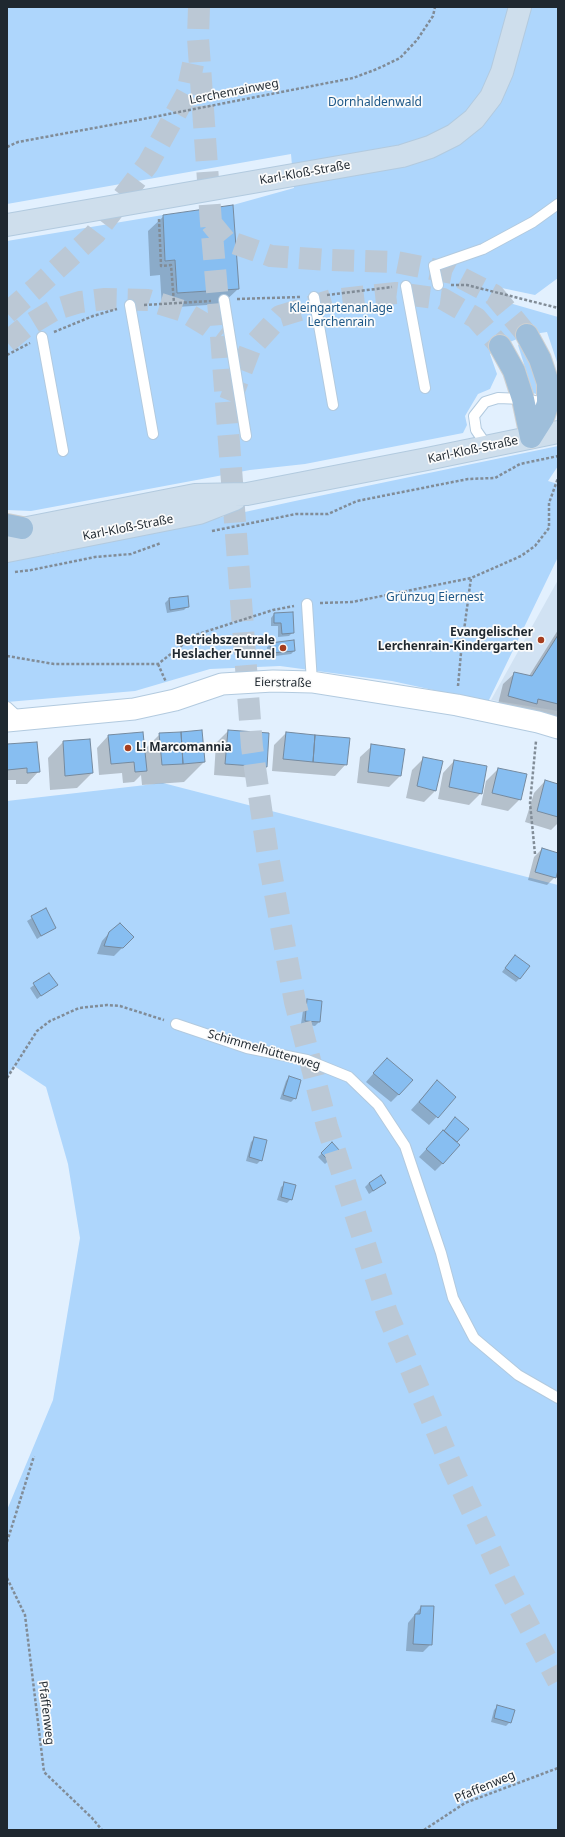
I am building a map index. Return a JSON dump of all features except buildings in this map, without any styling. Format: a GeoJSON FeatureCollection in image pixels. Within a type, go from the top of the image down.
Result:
{"type":"FeatureCollection","features":[{"type":"Feature","properties":{"kind":"main road","name":"Karl-Kloß-Straße"},"geometry":{"type":"LineString","coordinates":[[7,226],[402,156],[430,147],[454,135],[474,119],[491,97],[502,72],[520,7]]}},
{"type":"Feature","properties":{"kind":"main road"},"geometry":{"type":"LineString","coordinates":[[527,335],[540,359],[553,396],[531,437]]}},
{"type":"Feature","properties":{"kind":"main road"},"geometry":{"type":"LineString","coordinates":[[500,346],[514,371],[523,399],[531,437]]}},
{"type":"Feature","properties":{"kind":"main road","name":"Karl-Kloß-Straße"},"geometry":{"type":"LineString","coordinates":[[12,528],[195,495],[247,494],[558,432]]}},
{"type":"Feature","properties":{"kind":"main road","name":"Karl-Kloß-Straße"},"geometry":{"type":"LineString","coordinates":[[7,551],[199,513],[247,494]]}},
{"type":"Feature","properties":{"kind":"street","name":"Eierstraße"},"geometry":{"type":"LineString","coordinates":[[11,716],[134,709],[175,700],[222,684],[273,680],[312,682],[457,705],[538,722],[558,728]]}},
{"type":"Feature","properties":{"kind":"lane"},"geometry":{"type":"LineString","coordinates":[[438,285],[434,266],[483,249],[533,222],[558,204]]}},
{"type":"Feature","properties":{"kind":"lane"},"geometry":{"type":"LineString","coordinates":[[406,286],[425,388]]}},
{"type":"Feature","properties":{"kind":"lane"},"geometry":{"type":"LineString","coordinates":[[314,297],[333,406]]}},
{"type":"Feature","properties":{"kind":"lane"},"geometry":{"type":"LineString","coordinates":[[224,300],[246,436]]}},
{"type":"Feature","properties":{"kind":"lane"},"geometry":{"type":"LineString","coordinates":[[130,305],[154,434]]}},
{"type":"Feature","properties":{"kind":"lane"},"geometry":{"type":"LineString","coordinates":[[42,337],[63,451]]}},
{"type":"Feature","properties":{"kind":"lane"},"geometry":{"type":"LineString","coordinates":[[487,446],[476,430],[474,416],[485,402],[498,398],[523,399],[553,396]]}},
{"type":"Feature","properties":{"kind":"lane"},"geometry":{"type":"LineString","coordinates":[[307,604],[312,682]]}},
{"type":"Feature","properties":{"kind":"lane","name":"Schimmelhüttenweg"},"geometry":{"type":"LineString","coordinates":[[176,1024],[247,1048],[307,1060],[349,1077],[378,1104],[405,1146],[441,1253],[453,1298],[474,1338],[518,1374],[558,1398]]}},
{"type":"Feature","properties":{"kind":"path","name":"Lerchenrainweg"},"geometry":{"type":"LineString","coordinates":[[7,147],[18,142],[353,78],[400,58],[417,40],[433,16],[435,7]]}},
{"type":"Feature","properties":{"kind":"path"},"geometry":{"type":"LineString","coordinates":[[158,199],[161,266],[172,265],[174,303]]}},
{"type":"Feature","properties":{"kind":"path"},"geometry":{"type":"LineString","coordinates":[[438,285],[467,285],[558,308]]}},
{"type":"Feature","properties":{"kind":"path"},"geometry":{"type":"LineString","coordinates":[[7,355],[42,337],[93,316],[130,305],[314,297],[406,286]]}},
{"type":"Feature","properties":{"kind":"path"},"geometry":{"type":"LineString","coordinates":[[210,532],[296,514],[328,514],[357,501],[468,479],[495,478],[520,464],[558,456]]}},
{"type":"Feature","properties":{"kind":"path"},"geometry":{"type":"LineString","coordinates":[[13,572],[31,570],[95,557],[131,554],[164,541]]}},
{"type":"Feature","properties":{"kind":"path"},"geometry":{"type":"LineString","coordinates":[[457,705],[460,653],[471,578]]}},
{"type":"Feature","properties":{"kind":"path"},"geometry":{"type":"LineString","coordinates":[[534,854],[530,803],[538,722]]}},
{"type":"Feature","properties":{"kind":"path"},"geometry":{"type":"LineString","coordinates":[[7,1078],[37,1031],[50,1021],[79,1008],[107,1004],[120,1006],[176,1024]]}},
{"type":"Feature","properties":{"kind":"path"},"geometry":{"type":"LineString","coordinates":[[7,1542],[34,1456]]}},
{"type":"Feature","properties":{"kind":"path","name":"Pfaffenweg"},"geometry":{"type":"LineString","coordinates":[[7,1578],[25,1614],[44,1772],[92,1818],[102,1830]]}},
{"type":"Feature","properties":{"kind":"path","name":"Pfaffenweg"},"geometry":{"type":"LineString","coordinates":[[424,1830],[465,1803],[558,1768]]}},
{"type":"Feature","properties":{"kind":"shaded area","name":"Evangelischer Lerchenrain-Kindergarten"},"geometry":{"type":"Polygon","coordinates":[[[558,580],[558,711],[491,700],[558,580]]]}},
{"type":"Feature","properties":{"kind":"green space"},"geometry":{"type":"Polygon","coordinates":[[[7,7],[558,7],[558,278],[535,295],[497,287],[499,300],[558,317],[558,365],[547,332],[527,335],[500,346],[490,354],[497,374],[490,389],[478,394],[465,416],[467,425],[463,433],[305,464],[250,470],[31,511],[7,510],[7,241],[163,215],[165,261],[175,260],[177,293],[238,289],[233,205],[294,188],[291,154],[7,204],[7,7]]]}},
{"type":"Feature","properties":{"kind":"green space"},"geometry":{"type":"Polygon","coordinates":[[[524,343],[542,396],[533,393],[518,345],[524,343]]]}},
{"type":"Feature","properties":{"kind":"green space","name":"Grünzug Eiernest"},"geometry":{"type":"Polygon","coordinates":[[[558,446],[558,466],[548,481],[558,484],[558,557],[488,702],[392,681],[280,666],[210,669],[135,691],[7,702],[7,560],[53,554],[295,501],[558,446]]]}},
{"type":"Feature","properties":{"kind":"green space"},"geometry":{"type":"Polygon","coordinates":[[[163,783],[558,885],[558,1830],[7,1830],[7,1510],[53,1400],[80,1238],[68,1164],[46,1087],[14,1066],[7,1078],[7,801],[163,783]]]}},
{"type":"Feature","properties":{"kind":"tunnel"},"geometry":{"type":"LineString","coordinates":[[199,7],[198,38],[211,223],[252,747],[268,856],[295,1002],[327,1126],[387,1313],[453,1470],[505,1581],[558,1681]]}},
{"type":"Feature","properties":{"kind":"tunnel"},"geometry":{"type":"LineString","coordinates":[[7,313],[95,234],[148,164],[187,93],[193,64]]}},
{"type":"Feature","properties":{"kind":"tunnel"},"geometry":{"type":"LineString","coordinates":[[211,223],[225,240],[271,256],[329,260],[396,262],[452,273],[494,295],[527,335]]}},
{"type":"Feature","properties":{"kind":"tunnel"},"geometry":{"type":"LineString","coordinates":[[230,401],[250,349],[280,316],[332,300],[396,293],[443,299],[476,318],[500,346]]}},
{"type":"Feature","properties":{"kind":"tunnel"},"geometry":{"type":"LineString","coordinates":[[7,342],[24,328],[54,310],[80,302],[105,299],[148,300],[183,311],[208,326],[221,336]]}},
{"type":"Feature","properties":{"kind":"place","name":"Evangelischer Lerchenrain-Kindergarten"},"geometry":{"type":"Point","coordinates":[541,640]}},
{"type":"Feature","properties":{"kind":"place","name":"Betriebszentrale Heslacher Tunnel"},"geometry":{"type":"Point","coordinates":[283,648]}},
{"type":"Feature","properties":{"kind":"place","name":"L! Marcomannia"},"geometry":{"type":"Point","coordinates":[128,748]}},
{"type":"Feature","properties":{"kind":"park label","name":"Dornhaldenwald"},"geometry":{"type":"Point","coordinates":[375,103]}},
{"type":"Feature","properties":{"kind":"park label","name":"Kleingartenanlage Lerchenrain"},"geometry":{"type":"Point","coordinates":[341,316]}}]}
